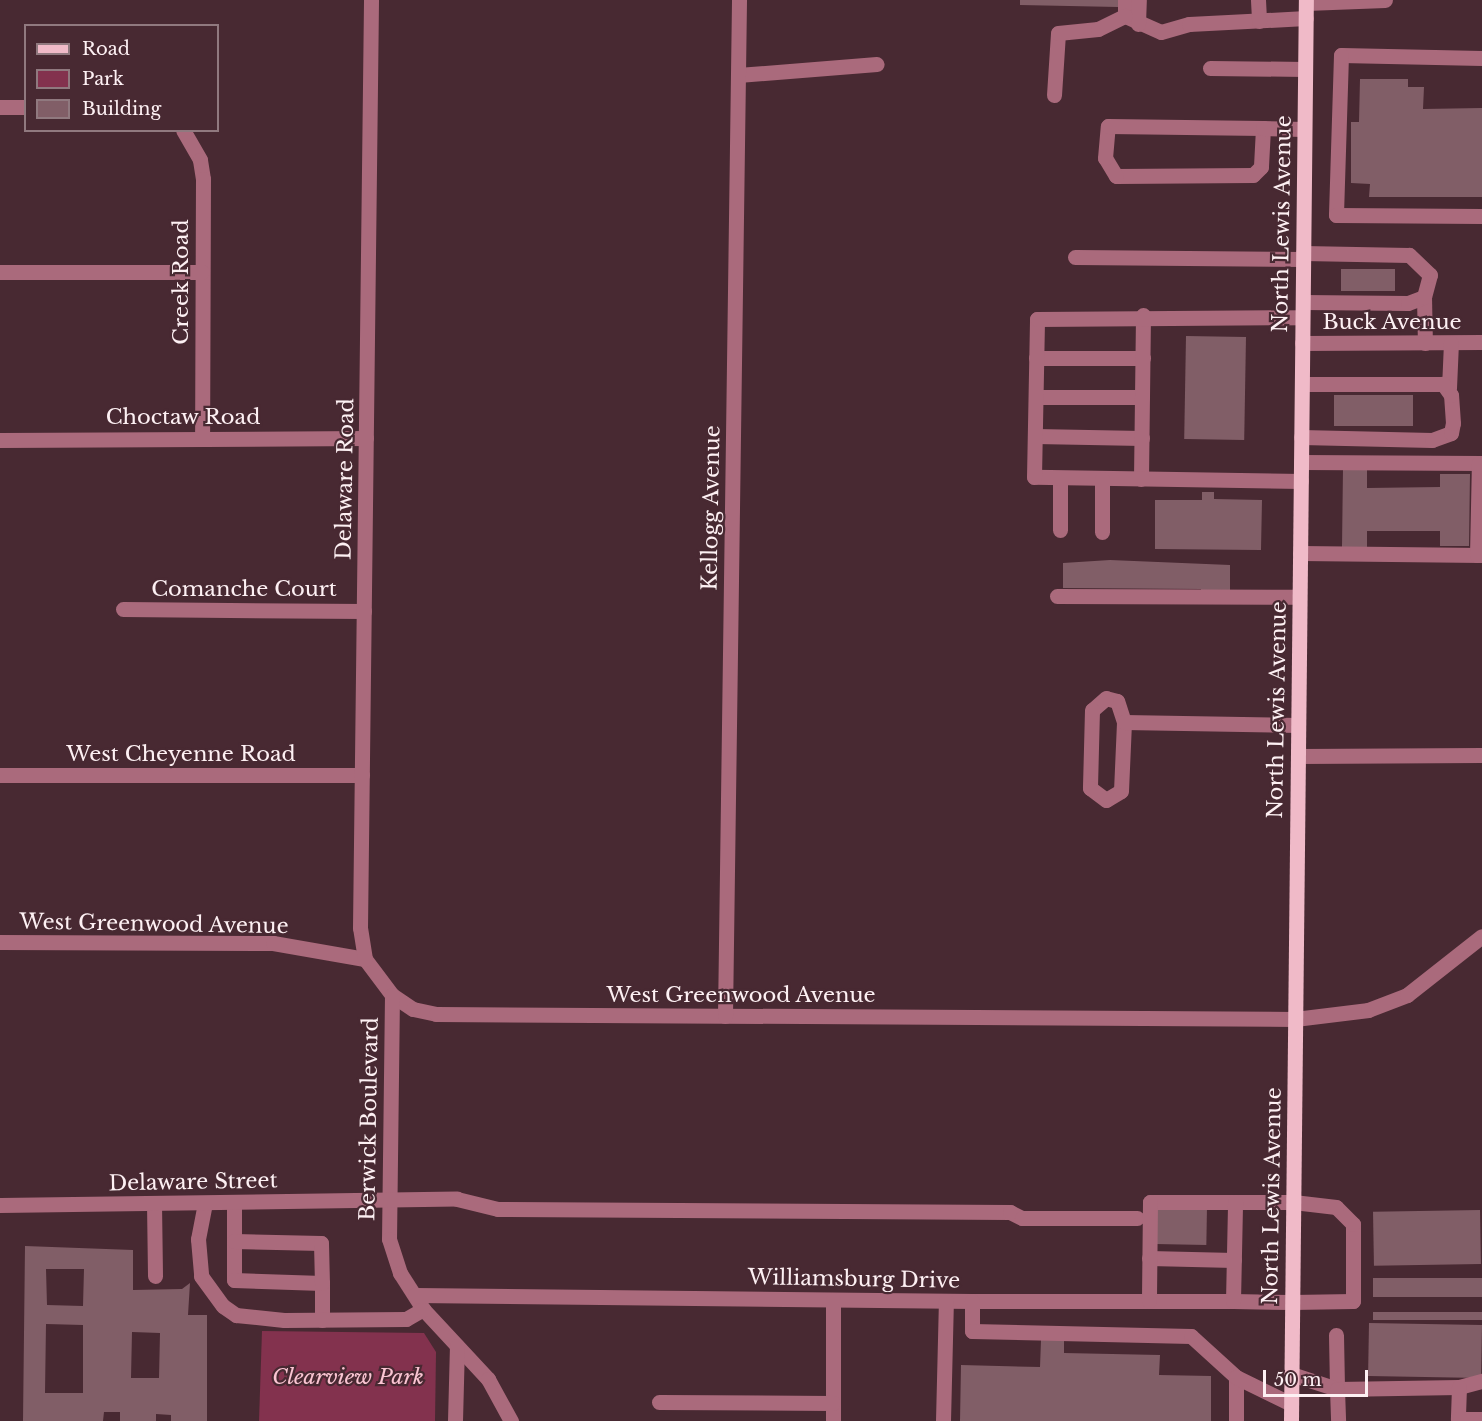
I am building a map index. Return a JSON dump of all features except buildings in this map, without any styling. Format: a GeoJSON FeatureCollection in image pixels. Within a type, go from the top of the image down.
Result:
{"type":"FeatureCollection","features":[{"type":"Feature","properties":{"kind":"main road","name":"North Lewis Avenue"},"geometry":{"type":"LineString","coordinates":[[1291,1421],[1306,7]]}},
{"type":"Feature","properties":{"kind":"street","name":"Delaware Road"},"geometry":{"type":"LineString","coordinates":[[365,958],[360,928],[371,0]]}},
{"type":"Feature","properties":{"kind":"street","name":"Kellogg Avenue"},"geometry":{"type":"LineString","coordinates":[[725,1016],[739,0]]}},
{"type":"Feature","properties":{"kind":"street"},"geometry":{"type":"LineString","coordinates":[[1125,0],[1132,20]]}},
{"type":"Feature","properties":{"kind":"street"},"geometry":{"type":"LineString","coordinates":[[1132,20],[1139,0]]}},
{"type":"Feature","properties":{"kind":"street"},"geometry":{"type":"LineString","coordinates":[[1258,0],[1259,21]]}},
{"type":"Feature","properties":{"kind":"street"},"geometry":{"type":"LineString","coordinates":[[1054,95],[1058,33],[1098,29],[1132,20],[1161,32],[1189,24],[1259,21],[1306,7],[1385,0]]}},
{"type":"Feature","properties":{"kind":"street"},"geometry":{"type":"LineString","coordinates":[[1482,58],[1341,55],[1336,215],[1482,216]]}},
{"type":"Feature","properties":{"kind":"street"},"geometry":{"type":"LineString","coordinates":[[738,75],[877,64]]}},
{"type":"Feature","properties":{"kind":"street"},"geometry":{"type":"LineString","coordinates":[[1210,68],[1305,69]]}},
{"type":"Feature","properties":{"kind":"street"},"geometry":{"type":"LineString","coordinates":[[0,107],[24,107]]}},
{"type":"Feature","properties":{"kind":"street"},"geometry":{"type":"LineString","coordinates":[[1263,128],[1258,173],[1116,176],[1105,158],[1108,126],[1263,128],[1304,129]]}},
{"type":"Feature","properties":{"kind":"street","name":"Creek Road"},"geometry":{"type":"LineString","coordinates":[[184,132],[200,160],[203,179],[202,438]]}},
{"type":"Feature","properties":{"kind":"street"},"geometry":{"type":"LineString","coordinates":[[1075,257],[1410,255],[1431,275],[1424,297],[1425,343]]}},
{"type":"Feature","properties":{"kind":"street"},"geometry":{"type":"LineString","coordinates":[[0,272],[202,272]]}},
{"type":"Feature","properties":{"kind":"street"},"geometry":{"type":"LineString","coordinates":[[1301,481],[1034,477],[1037,319],[1303,309],[1408,303],[1424,297]]}},
{"type":"Feature","properties":{"kind":"street"},"geometry":{"type":"LineString","coordinates":[[1141,479],[1143,315]]}},
{"type":"Feature","properties":{"kind":"street","name":"Buck Avenue"},"geometry":{"type":"LineString","coordinates":[[1302,343],[1482,342]]}},
{"type":"Feature","properties":{"kind":"street"},"geometry":{"type":"LineString","coordinates":[[1301,437],[1442,439],[1451,433],[1453,423],[1449,388],[1451,343]]}},
{"type":"Feature","properties":{"kind":"street"},"geometry":{"type":"LineString","coordinates":[[1036,358],[1143,358]]}},
{"type":"Feature","properties":{"kind":"street"},"geometry":{"type":"LineString","coordinates":[[1302,384],[1427,382],[1449,388]]}},
{"type":"Feature","properties":{"kind":"street"},"geometry":{"type":"LineString","coordinates":[[1036,397],[1142,397]]}},
{"type":"Feature","properties":{"kind":"street"},"geometry":{"type":"LineString","coordinates":[[1035,436],[1142,438]]}},
{"type":"Feature","properties":{"kind":"street","name":"Choctaw Road"},"geometry":{"type":"LineString","coordinates":[[0,440],[366,438]]}},
{"type":"Feature","properties":{"kind":"street"},"geometry":{"type":"LineString","coordinates":[[1300,553],[1480,555],[1481,463],[1301,462]]}},
{"type":"Feature","properties":{"kind":"street"},"geometry":{"type":"LineString","coordinates":[[1060,478],[1060,530]]}},
{"type":"Feature","properties":{"kind":"street"},"geometry":{"type":"LineString","coordinates":[[1102,479],[1102,532]]}},
{"type":"Feature","properties":{"kind":"street"},"geometry":{"type":"LineString","coordinates":[[1057,596],[1299,597]]}},
{"type":"Feature","properties":{"kind":"street","name":"Comanche Court"},"geometry":{"type":"LineString","coordinates":[[123,609],[364,611]]}},
{"type":"Feature","properties":{"kind":"street"},"geometry":{"type":"LineString","coordinates":[[1106,698],[1117,701],[1124,722],[1121,791],[1106,800],[1090,788],[1092,710],[1106,698]]}},
{"type":"Feature","properties":{"kind":"street"},"geometry":{"type":"LineString","coordinates":[[1124,722],[1298,725]]}},
{"type":"Feature","properties":{"kind":"street"},"geometry":{"type":"LineString","coordinates":[[1298,756],[1482,755]]}},
{"type":"Feature","properties":{"kind":"street","name":"West Cheyenne Road"},"geometry":{"type":"LineString","coordinates":[[0,775],[362,776]]}},
{"type":"Feature","properties":{"kind":"street","name":"West Greenwood Avenue"},"geometry":{"type":"LineString","coordinates":[[0,942],[273,943],[365,958],[392,995],[413,1009],[436,1014],[1295,1019],[1368,1011],[1407,994],[1482,936]]}},
{"type":"Feature","properties":{"kind":"street","name":"Berwick Boulevard"},"geometry":{"type":"LineString","coordinates":[[392,995],[386,1201],[389,1239],[400,1273],[419,1302],[488,1379],[511,1421]]}},
{"type":"Feature","properties":{"kind":"street","name":"Delaware Street"},"geometry":{"type":"LineString","coordinates":[[0,1205],[457,1199],[498,1209],[1010,1212],[1022,1218],[1137,1218]]}},
{"type":"Feature","properties":{"kind":"street"},"geometry":{"type":"LineString","coordinates":[[234,1202],[234,1280],[322,1283]]}},
{"type":"Feature","properties":{"kind":"street"},"geometry":{"type":"LineString","coordinates":[[1149,1302],[1150,1202],[1293,1202]]}},
{"type":"Feature","properties":{"kind":"street"},"geometry":{"type":"LineString","coordinates":[[1233,1302],[1234,1202]]}},
{"type":"Feature","properties":{"kind":"street","name":"Williamsburg Drive"},"geometry":{"type":"LineString","coordinates":[[419,1302],[1353,1301],[1353,1224],[1336,1207],[1293,1202]]}},
{"type":"Feature","properties":{"kind":"street"},"geometry":{"type":"LineString","coordinates":[[154,1203],[155,1276]]}},
{"type":"Feature","properties":{"kind":"street"},"geometry":{"type":"LineString","coordinates":[[205,1203],[197,1257],[201,1276],[223,1306],[254,1319],[406,1319],[419,1302]]}},
{"type":"Feature","properties":{"kind":"street"},"geometry":{"type":"LineString","coordinates":[[234,1241],[321,1244],[321,1320]]}},
{"type":"Feature","properties":{"kind":"street"},"geometry":{"type":"LineString","coordinates":[[1149,1258],[1233,1260]]}},
{"type":"Feature","properties":{"kind":"street"},"geometry":{"type":"LineString","coordinates":[[833,1300],[833,1421]]}},
{"type":"Feature","properties":{"kind":"street"},"geometry":{"type":"LineString","coordinates":[[943,1421],[946,1301]]}},
{"type":"Feature","properties":{"kind":"street"},"geometry":{"type":"LineString","coordinates":[[972,1301],[972,1331],[1191,1336],[1236,1377],[1291,1404]]}},
{"type":"Feature","properties":{"kind":"street"},"geometry":{"type":"LineString","coordinates":[[1336,1335],[1338,1421]]}},
{"type":"Feature","properties":{"kind":"street"},"geometry":{"type":"LineString","coordinates":[[455,1421],[457,1346]]}},
{"type":"Feature","properties":{"kind":"street"},"geometry":{"type":"LineString","coordinates":[[1291,1374],[1337,1389],[1459,1387],[1482,1381]]}},
{"type":"Feature","properties":{"kind":"street"},"geometry":{"type":"LineString","coordinates":[[1236,1377],[1236,1421]]}},
{"type":"Feature","properties":{"kind":"street"},"geometry":{"type":"LineString","coordinates":[[1459,1387],[1458,1419],[1482,1419]]}},
{"type":"Feature","properties":{"kind":"street"},"geometry":{"type":"LineString","coordinates":[[659,1402],[833,1403]]}},
{"type":"Feature","properties":{"kind":"green space","name":"Clearview Park"},"geometry":{"type":"Polygon","coordinates":[[[262,1331],[424,1333],[436,1352],[435,1421],[259,1421],[262,1331]]]}}]}
